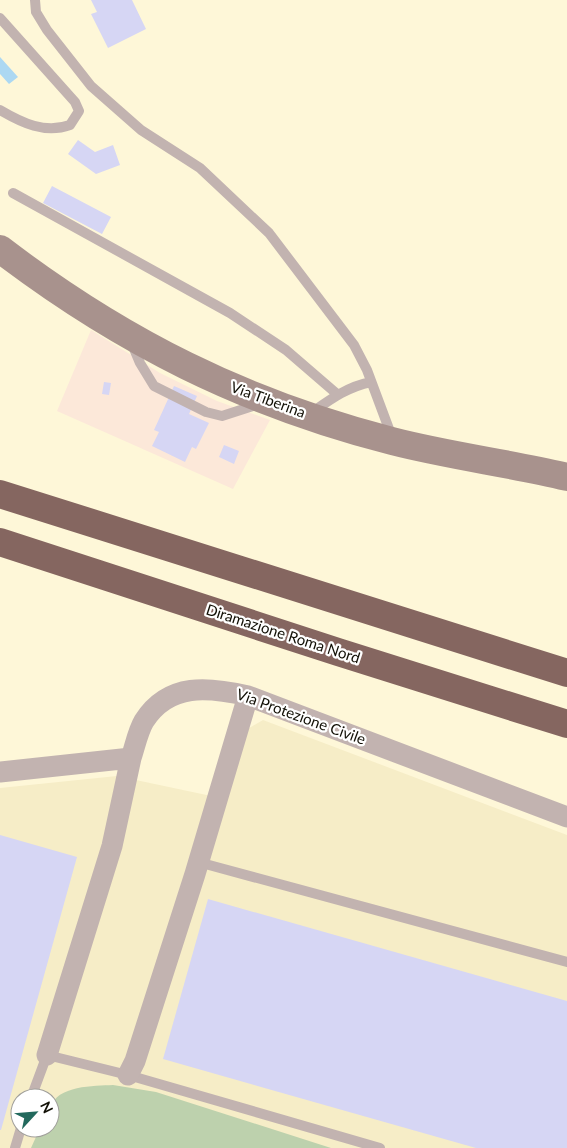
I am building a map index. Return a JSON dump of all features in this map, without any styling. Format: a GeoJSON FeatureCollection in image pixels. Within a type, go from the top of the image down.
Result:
{"type":"FeatureCollection","features":[{"type":"Feature","properties":{"kind":"highway"},"geometry":{"type":"LineString","coordinates":[[0,494],[567,673]]}},
{"type":"Feature","properties":{"kind":"highway","name":"Diramazione Roma Nord"},"geometry":{"type":"LineString","coordinates":[[0,542],[567,724]]}},
{"type":"Feature","properties":{"kind":"main road","name":"Via Tiberina"},"geometry":{"type":"LineString","coordinates":[[0,249],[81,307],[129,336],[223,384],[308,415],[394,442],[567,477]]}},
{"type":"Feature","properties":{"kind":"street","name":"Via Protezione Civile"},"geometry":{"type":"LineString","coordinates":[[47,1055],[112,846],[131,758],[144,722],[160,702],[185,691],[214,688],[248,696],[567,817]]}},
{"type":"Feature","properties":{"kind":"street"},"geometry":{"type":"LineString","coordinates":[[128,1075],[135,1061],[248,696]]}},
{"type":"Feature","properties":{"kind":"street"},"geometry":{"type":"LineString","coordinates":[[0,772],[131,758]]}},
{"type":"Feature","properties":{"kind":"lane"},"geometry":{"type":"LineString","coordinates":[[35,0],[36,12],[47,30],[91,86],[140,130],[200,168],[269,233],[354,345],[371,382],[394,442]]}},
{"type":"Feature","properties":{"kind":"lane"},"geometry":{"type":"LineString","coordinates":[[0,18],[75,102],[79,111],[70,125],[48,130],[18,120],[0,110]]}},
{"type":"Feature","properties":{"kind":"lane"},"geometry":{"type":"LineString","coordinates":[[12,193],[230,313],[286,350],[338,394]]}},
{"type":"Feature","properties":{"kind":"lane"},"geometry":{"type":"LineString","coordinates":[[308,415],[338,394],[354,386],[371,382]]}},
{"type":"Feature","properties":{"kind":"lane"},"geometry":{"type":"LineString","coordinates":[[198,862],[567,962]]}},
{"type":"Feature","properties":{"kind":"lane"},"geometry":{"type":"LineString","coordinates":[[35,1088],[47,1055],[128,1075],[380,1148]]}},
{"type":"Feature","properties":{"kind":"shaded area"},"geometry":{"type":"Polygon","coordinates":[[[91,330],[160,373],[217,401],[270,420],[233,489],[57,411],[91,330]]]}},
{"type":"Feature","properties":{"kind":"shaded area"},"geometry":{"type":"Polygon","coordinates":[[[263,720],[567,835],[567,1148],[0,1148],[0,788],[117,776],[216,797],[239,734],[263,720]]]}},
{"type":"Feature","properties":{"kind":"green space"},"geometry":{"type":"Polygon","coordinates":[[[113,1085],[156,1092],[331,1148],[31,1148],[36,1138],[60,1138],[60,1095],[77,1088],[113,1085]]]}},
{"type":"Feature","properties":{"kind":"water"},"geometry":{"type":"Polygon","coordinates":[[[0,57],[18,77],[9,84],[0,74],[0,57]]]}},
{"type":"Feature","properties":{"kind":"building"},"geometry":{"type":"Polygon","coordinates":[[[91,0],[132,0],[146,29],[108,48],[91,14],[97,12],[91,0]]]}},
{"type":"Feature","properties":{"kind":"building"},"geometry":{"type":"Polygon","coordinates":[[[78,140],[95,152],[113,145],[120,165],[96,174],[68,154],[78,140]]]}},
{"type":"Feature","properties":{"kind":"building"},"geometry":{"type":"Polygon","coordinates":[[[52,186],[111,217],[102,234],[43,203],[52,186]]]}},
{"type":"Feature","properties":{"kind":"building"},"geometry":{"type":"Polygon","coordinates":[[[104,382],[111,383],[109,395],[102,394],[104,382]]]}},
{"type":"Feature","properties":{"kind":"building"},"geometry":{"type":"Polygon","coordinates":[[[174,386],[197,396],[189,414],[209,423],[196,449],[192,447],[185,462],[152,446],[159,432],[154,430],[174,386]]]}},
{"type":"Feature","properties":{"kind":"building"},"geometry":{"type":"Polygon","coordinates":[[[224,445],[239,451],[234,464],[219,457],[224,445]]]}},
{"type":"Feature","properties":{"kind":"building"},"geometry":{"type":"Polygon","coordinates":[[[0,835],[77,857],[13,1088],[10,1088],[10,1098],[0,1130],[0,835]]]}},
{"type":"Feature","properties":{"kind":"building"},"geometry":{"type":"Polygon","coordinates":[[[208,899],[567,1001],[567,1148],[476,1148],[163,1059],[208,899]]]}}]}
